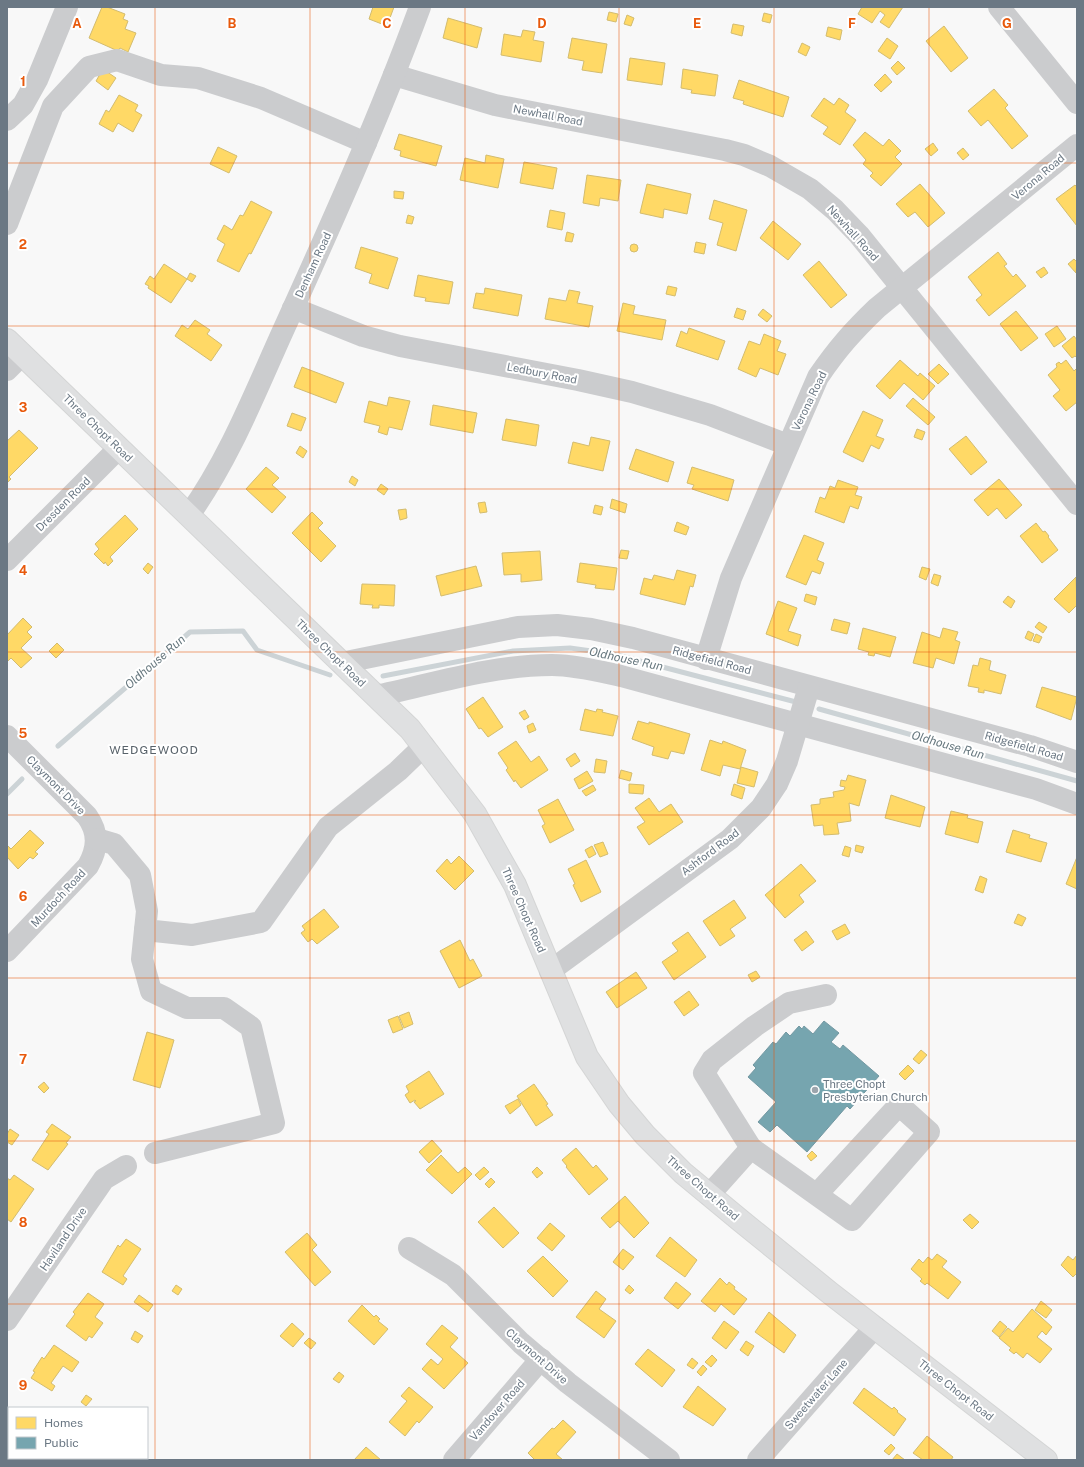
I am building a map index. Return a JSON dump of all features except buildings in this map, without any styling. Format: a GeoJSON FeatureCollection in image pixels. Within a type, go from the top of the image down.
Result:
{"type":"FeatureCollection","features":[{"type":"Feature","properties":{"kind":"main road","name":"Three Chopt Road"},"geometry":{"type":"LineString","coordinates":[[15,348],[410,729],[424,746],[475,814],[507,870],[587,1057],[619,1104],[661,1152],[683,1174],[875,1327],[1046,1460]]}},
{"type":"Feature","properties":{"kind":"street"},"geometry":{"type":"LineString","coordinates":[[7,120],[23,105],[37,80],[66,7]]}},
{"type":"Feature","properties":{"kind":"street","name":"Denham Road"},"geometry":{"type":"LineString","coordinates":[[189,516],[209,487],[294,308],[366,143],[420,7]]}},
{"type":"Feature","properties":{"kind":"street"},"geometry":{"type":"LineString","coordinates":[[999,7],[1077,103]]}},
{"type":"Feature","properties":{"kind":"street"},"geometry":{"type":"LineString","coordinates":[[7,224],[53,106],[89,67],[117,60],[161,75],[198,78],[261,98],[366,143]]}},
{"type":"Feature","properties":{"kind":"street","name":"Newhall Road"},"geometry":{"type":"LineString","coordinates":[[394,75],[495,105],[725,150],[770,166],[804,184],[835,210],[859,235],[901,289],[1077,504]]}},
{"type":"Feature","properties":{"kind":"street","name":"Verona Road"},"geometry":{"type":"LineString","coordinates":[[706,659],[731,578],[818,377],[828,362],[850,334],[901,289],[1077,145]]}},
{"type":"Feature","properties":{"kind":"street","name":"Ledbury Road"},"geometry":{"type":"LineString","coordinates":[[294,308],[363,336],[400,346],[578,380],[632,392],[710,415],[788,445]]}},
{"type":"Feature","properties":{"kind":"street"},"geometry":{"type":"LineString","coordinates":[[7,370],[15,348]]}},
{"type":"Feature","properties":{"kind":"street","name":"Dresden Road"},"geometry":{"type":"LineString","coordinates":[[7,560],[119,448]]}},
{"type":"Feature","properties":{"kind":"street","name":"Ridgefield Road"},"geometry":{"type":"LineString","coordinates":[[341,663],[498,629],[557,625],[591,629],[619,635],[1030,746],[1077,762]]}},
{"type":"Feature","properties":{"kind":"street"},"geometry":{"type":"LineString","coordinates":[[376,696],[518,667],[560,665],[576,666],[621,676],[1036,789],[1077,804]]}},
{"type":"Feature","properties":{"kind":"street","name":"Ashford Road"},"geometry":{"type":"LineString","coordinates":[[550,971],[730,839],[761,808],[777,784],[787,761],[808,687]]}},
{"type":"Feature","properties":{"kind":"street","name":"Claymont Drive"},"geometry":{"type":"LineString","coordinates":[[7,736],[87,816],[94,826],[97,839]]}},
{"type":"Feature","properties":{"kind":"street"},"geometry":{"type":"LineString","coordinates":[[145,930],[192,935],[261,922],[328,827],[398,771],[424,746]]}},
{"type":"Feature","properties":{"kind":"street"},"geometry":{"type":"LineString","coordinates":[[97,839],[114,844],[140,875],[147,911],[142,959],[151,991],[187,1008],[224,1008],[251,1027],[274,1123],[155,1153]]}},
{"type":"Feature","properties":{"kind":"street","name":"Murdoch Road"},"geometry":{"type":"LineString","coordinates":[[7,951],[88,866],[95,850],[97,839]]}},
{"type":"Feature","properties":{"kind":"street"},"geometry":{"type":"LineString","coordinates":[[817,1194],[899,1105],[929,1132],[852,1220],[751,1148],[704,1073],[712,1060],[755,1026],[789,1003],[826,995]]}},
{"type":"Feature","properties":{"kind":"street"},"geometry":{"type":"LineString","coordinates":[[709,1194],[751,1148]]}},
{"type":"Feature","properties":{"kind":"street","name":"Haviland Drive"},"geometry":{"type":"LineString","coordinates":[[7,1320],[104,1179],[126,1166]]}},
{"type":"Feature","properties":{"kind":"street","name":"Claymont Drive"},"geometry":{"type":"LineString","coordinates":[[409,1248],[453,1275],[502,1325],[568,1383],[669,1460]]}},
{"type":"Feature","properties":{"kind":"street","name":"Sweetwater Lane"},"geometry":{"type":"LineString","coordinates":[[758,1460],[875,1327]]}},
{"type":"Feature","properties":{"kind":"street","name":"Vandover Road"},"geometry":{"type":"LineString","coordinates":[[454,1460],[541,1359]]}},
{"type":"Feature","properties":{"kind":"waterway","name":"Oldhouse Run"},"geometry":{"type":"LineString","coordinates":[[58,746],[190,632],[243,631],[257,650],[330,675]]}},
{"type":"Feature","properties":{"kind":"waterway","name":"Oldhouse Run"},"geometry":{"type":"LineString","coordinates":[[383,676],[513,651],[570,648],[613,654],[796,702]]}},
{"type":"Feature","properties":{"kind":"waterway","name":"Oldhouse Run"},"geometry":{"type":"LineString","coordinates":[[819,709],[1077,781]]}},
{"type":"Feature","properties":{"kind":"waterway","name":"Oldhouse Run"},"geometry":{"type":"LineString","coordinates":[[7,794],[22,779]]}},
{"type":"Feature","properties":{"kind":"place","name":"Three Chopt Presbyterian Church"},"geometry":{"type":"Point","coordinates":[815,1090]}},
{"type":"Feature","properties":{"kind":"district","name":"WEDGEWOOD"},"geometry":{"type":"Point","coordinates":[154,750]}}]}
